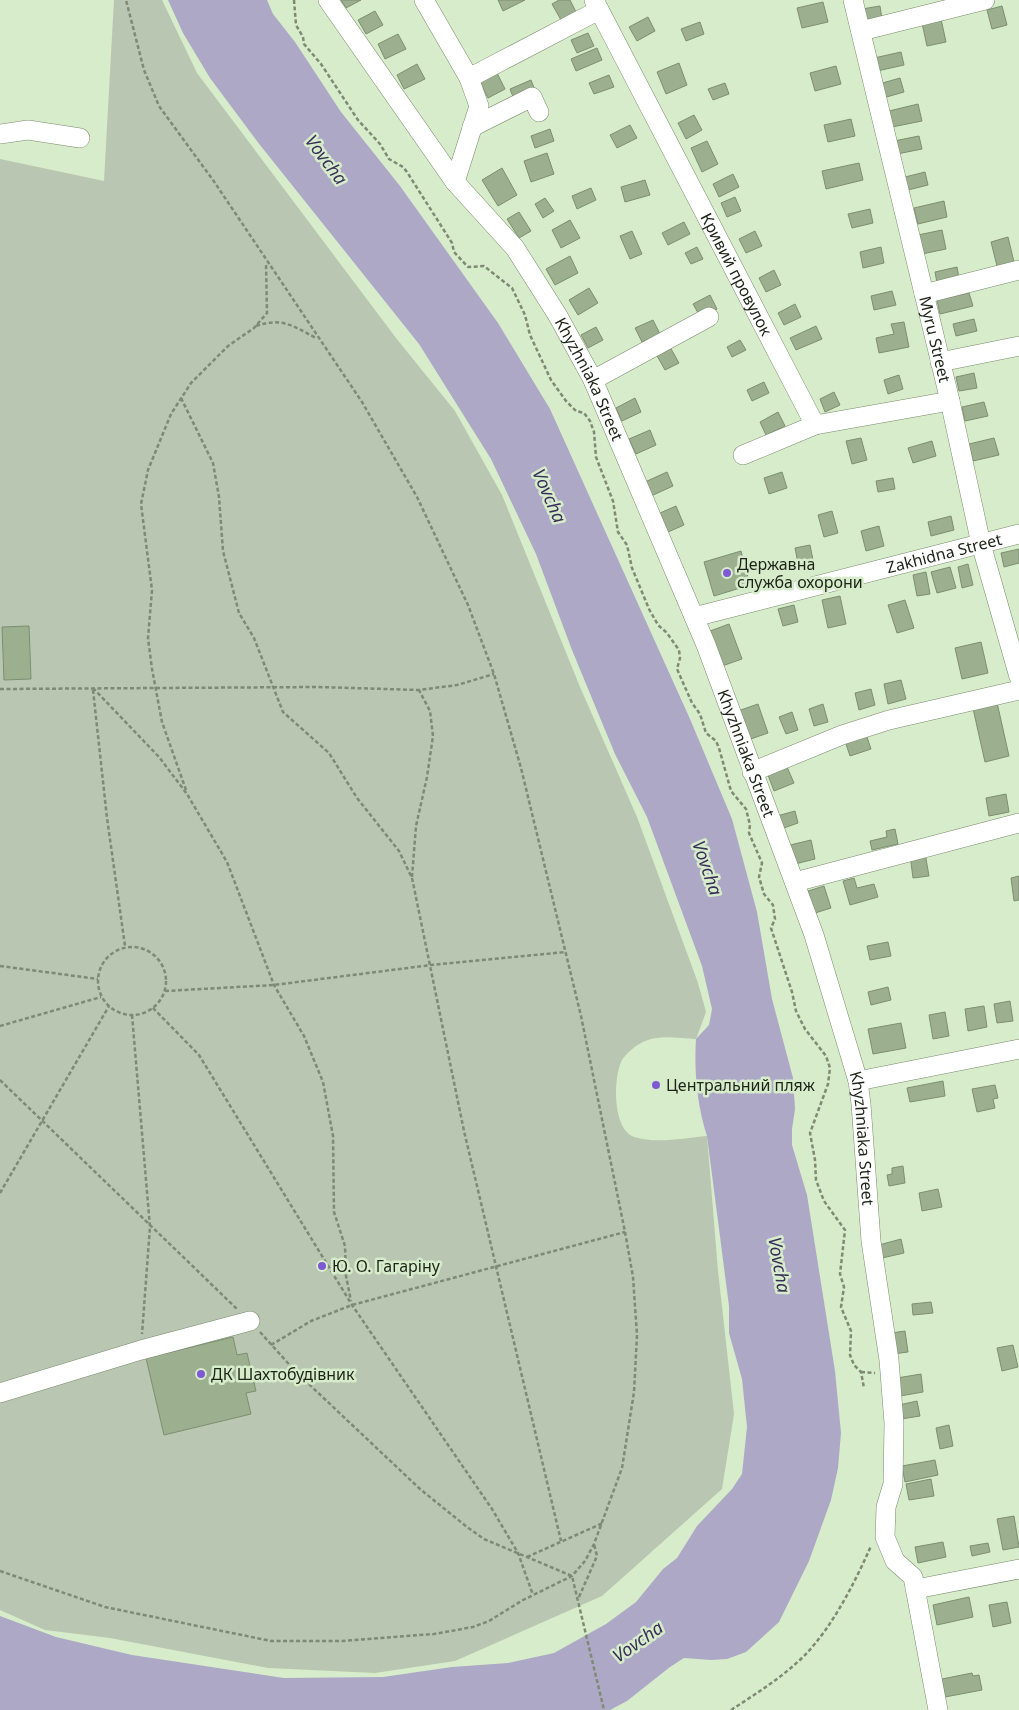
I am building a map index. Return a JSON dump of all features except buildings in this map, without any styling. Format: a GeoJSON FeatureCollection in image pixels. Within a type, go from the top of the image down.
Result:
{"type":"FeatureCollection","features":[{"type":"Feature","properties":{"kind":"street","name":"Khyzhniaka Street"},"geometry":{"type":"LineString","coordinates":[[328,0],[455,182],[515,248],[558,316],[593,380],[694,617],[795,882],[814,935],[858,1081],[864,1131],[871,1241],[889,1360],[894,1422],[893,1484],[886,1507],[885,1537],[895,1561],[913,1578],[916,1589]]}},
{"type":"Feature","properties":{"kind":"street"},"geometry":{"type":"LineString","coordinates":[[424,0],[469,78],[479,106],[455,182]]}},
{"type":"Feature","properties":{"kind":"street","name":"Myru Street"},"geometry":{"type":"LineString","coordinates":[[853,0],[950,401],[981,544],[1019,677]]}},
{"type":"Feature","properties":{"kind":"street"},"geometry":{"type":"LineString","coordinates":[[861,31],[985,0]]}},
{"type":"Feature","properties":{"kind":"street"},"geometry":{"type":"LineString","coordinates":[[469,78],[597,5]]}},
{"type":"Feature","properties":{"kind":"street","name":"Кривий провулок"},"geometry":{"type":"LineString","coordinates":[[597,5],[815,426]]}},
{"type":"Feature","properties":{"kind":"street"},"geometry":{"type":"LineString","coordinates":[[472,127],[532,97],[539,112]]}},
{"type":"Feature","properties":{"kind":"street"},"geometry":{"type":"LineString","coordinates":[[0,134],[28,130],[80,138]]}},
{"type":"Feature","properties":{"kind":"street"},"geometry":{"type":"LineString","coordinates":[[924,294],[1019,270]]}},
{"type":"Feature","properties":{"kind":"street"},"geometry":{"type":"LineString","coordinates":[[593,380],[709,317]]}},
{"type":"Feature","properties":{"kind":"street"},"geometry":{"type":"LineString","coordinates":[[940,362],[1019,346]]}},
{"type":"Feature","properties":{"kind":"street"},"geometry":{"type":"LineString","coordinates":[[743,455],[815,426],[950,401]]}},
{"type":"Feature","properties":{"kind":"street","name":"Zakhidna Street"},"geometry":{"type":"LineString","coordinates":[[694,617],[1019,534]]}},
{"type":"Feature","properties":{"kind":"street"},"geometry":{"type":"LineString","coordinates":[[752,772],[842,736],[889,720],[1019,690]]}},
{"type":"Feature","properties":{"kind":"street"},"geometry":{"type":"LineString","coordinates":[[795,882],[1019,823]]}},
{"type":"Feature","properties":{"kind":"street"},"geometry":{"type":"LineString","coordinates":[[858,1081],[1019,1049]]}},
{"type":"Feature","properties":{"kind":"street"},"geometry":{"type":"LineString","coordinates":[[0,1393],[141,1350],[250,1321]]}},
{"type":"Feature","properties":{"kind":"street"},"geometry":{"type":"LineString","coordinates":[[938,1710],[916,1589],[1019,1569]]}},
{"type":"Feature","properties":{"kind":"path"},"geometry":{"type":"LineString","coordinates":[[0,1570],[105,1606],[271,1641],[342,1641],[458,1630],[489,1621],[533,1595],[572,1576],[594,1544],[622,1468],[634,1392],[638,1335],[634,1277],[581,1016],[521,768],[494,674],[468,605],[417,497],[362,402],[266,262],[213,180],[159,106],[144,70],[126,0]]}},
{"type":"Feature","properties":{"kind":"path"},"geometry":{"type":"LineString","coordinates":[[294,0],[296,25],[304,44],[321,64],[358,120],[380,144],[388,158],[403,166],[416,190],[452,243],[457,256],[468,267],[484,266],[512,288],[525,315],[530,335],[551,380],[566,402],[576,411],[584,413],[590,421],[594,432],[596,457],[613,501],[618,532],[627,545],[632,568],[658,625],[667,633],[679,650],[680,658],[676,668],[692,703],[700,714],[706,733],[716,741],[731,791],[746,809],[750,825],[749,833],[762,863],[759,877],[764,894],[772,905],[775,919],[771,928],[792,992],[796,1011],[805,1029],[826,1056],[830,1068],[828,1084],[810,1133],[815,1160],[816,1180],[824,1201],[845,1230],[840,1274],[844,1286],[841,1307],[851,1331],[850,1355],[854,1365],[861,1372],[864,1388]]}},
{"type":"Feature","properties":{"kind":"path"},"geometry":{"type":"LineString","coordinates":[[255,327],[266,313],[266,262]]}},
{"type":"Feature","properties":{"kind":"path"},"geometry":{"type":"LineString","coordinates":[[187,794],[162,722],[148,638],[152,590],[141,504],[148,470],[171,414],[191,383],[228,346],[255,327],[271,321],[288,324],[318,338]]}},
{"type":"Feature","properties":{"kind":"path"},"geometry":{"type":"LineString","coordinates":[[182,398],[213,463],[219,497],[223,551],[240,613],[254,638],[284,712],[329,753],[357,798],[399,851],[412,878],[464,1131],[561,1540]]}},
{"type":"Feature","properties":{"kind":"path"},"geometry":{"type":"LineString","coordinates":[[0,689],[274,687],[419,690],[457,685],[494,674]]}},
{"type":"Feature","properties":{"kind":"path"},"geometry":{"type":"LineString","coordinates":[[93,688],[159,757],[187,794],[227,862],[274,985],[304,1036],[323,1082],[333,1136],[334,1212],[345,1246],[346,1276],[352,1305]]}},
{"type":"Feature","properties":{"kind":"path"},"geometry":{"type":"LineString","coordinates":[[93,688],[107,818],[125,946]]}},
{"type":"Feature","properties":{"kind":"path"},"geometry":{"type":"LineString","coordinates":[[412,878],[416,826],[427,777],[433,736],[430,711],[419,690]]}},
{"type":"Feature","properties":{"kind":"path"},"geometry":{"type":"LineString","coordinates":[[125,946],[137,946],[148,950],[158,957],[165,973],[165,991],[153,1008],[143,1013],[132,1015],[116,1011],[102,997],[98,979],[102,964],[108,956],[125,946]]}},
{"type":"Feature","properties":{"kind":"path"},"geometry":{"type":"LineString","coordinates":[[165,991],[274,985],[431,965],[566,952]]}},
{"type":"Feature","properties":{"kind":"path"},"geometry":{"type":"LineString","coordinates":[[0,966],[98,979]]}},
{"type":"Feature","properties":{"kind":"path"},"geometry":{"type":"LineString","coordinates":[[0,1026],[102,997]]}},
{"type":"Feature","properties":{"kind":"path"},"geometry":{"type":"LineString","coordinates":[[0,1193],[109,1006]]}},
{"type":"Feature","properties":{"kind":"path"},"geometry":{"type":"LineString","coordinates":[[153,1008],[199,1055],[352,1305],[488,1502],[518,1553],[533,1595]]}},
{"type":"Feature","properties":{"kind":"path"},"geometry":{"type":"LineString","coordinates":[[132,1015],[150,1227],[141,1350]]}},
{"type":"Feature","properties":{"kind":"path"},"geometry":{"type":"LineString","coordinates":[[0,1080],[150,1227],[250,1321],[295,1371],[420,1489],[484,1539],[572,1576]]}},
{"type":"Feature","properties":{"kind":"path"},"geometry":{"type":"LineString","coordinates":[[271,1345],[311,1321],[352,1305],[625,1232]]}},
{"type":"Feature","properties":{"kind":"path"},"geometry":{"type":"LineString","coordinates":[[527,1556],[603,1523]]}},
{"type":"Feature","properties":{"kind":"path"},"geometry":{"type":"LineString","coordinates":[[578,1597],[589,1577],[597,1556],[594,1544]]}},
{"type":"Feature","properties":{"kind":"path"},"geometry":{"type":"LineString","coordinates":[[731,1710],[781,1676],[806,1654],[830,1621],[871,1545]]}},
{"type":"Feature","properties":{"kind":"path"},"geometry":{"type":"LineString","coordinates":[[572,1576],[604,1710]]}},
{"type":"Feature","properties":{"kind":"green space"},"geometry":{"type":"Polygon","coordinates":[[[114,0],[162,0],[197,73],[396,338],[455,411],[502,495],[580,687],[637,817],[698,983],[706,1012],[696,1039],[665,1037],[650,1039],[636,1046],[627,1054],[619,1068],[616,1102],[622,1124],[627,1132],[634,1137],[661,1140],[707,1136],[718,1271],[734,1414],[722,1489],[602,1596],[455,1661],[375,1673],[268,1668],[110,1638],[45,1630],[0,1610],[0,159],[104,181],[114,0]]]}},
{"type":"Feature","properties":{"kind":"water","name":"Vovcha"},"geometry":{"type":"Polygon","coordinates":[[[168,0],[267,0],[273,14],[295,42],[341,112],[400,186],[498,323],[550,409],[690,719],[732,819],[757,912],[772,999],[793,1078],[795,1109],[792,1145],[807,1195],[835,1371],[841,1433],[838,1468],[831,1500],[809,1561],[779,1622],[746,1652],[727,1659],[684,1658],[627,1701],[610,1710],[0,1710],[0,1616],[56,1637],[132,1655],[284,1678],[383,1677],[452,1667],[508,1663],[554,1653],[606,1624],[636,1602],[663,1569],[677,1558],[697,1526],[732,1489],[742,1474],[747,1427],[742,1379],[729,1333],[729,1306],[707,1136],[701,1112],[696,1076],[696,1039],[709,1025],[712,1009],[702,966],[647,817],[615,754],[572,650],[536,554],[491,459],[419,344],[260,145],[210,78],[183,33],[168,0]]]}},
{"type":"Feature","properties":{"kind":"place","name":"Державна служба охорони"},"geometry":{"type":"Point","coordinates":[727,573]}},
{"type":"Feature","properties":{"kind":"place","name":"Центральний пляж"},"geometry":{"type":"Point","coordinates":[656,1085]}},
{"type":"Feature","properties":{"kind":"place","name":"Ю. О. Гагаріну"},"geometry":{"type":"Point","coordinates":[322,1266]}},
{"type":"Feature","properties":{"kind":"place","name":"ДК Шахтобудівник"},"geometry":{"type":"Point","coordinates":[201,1374]}}]}
